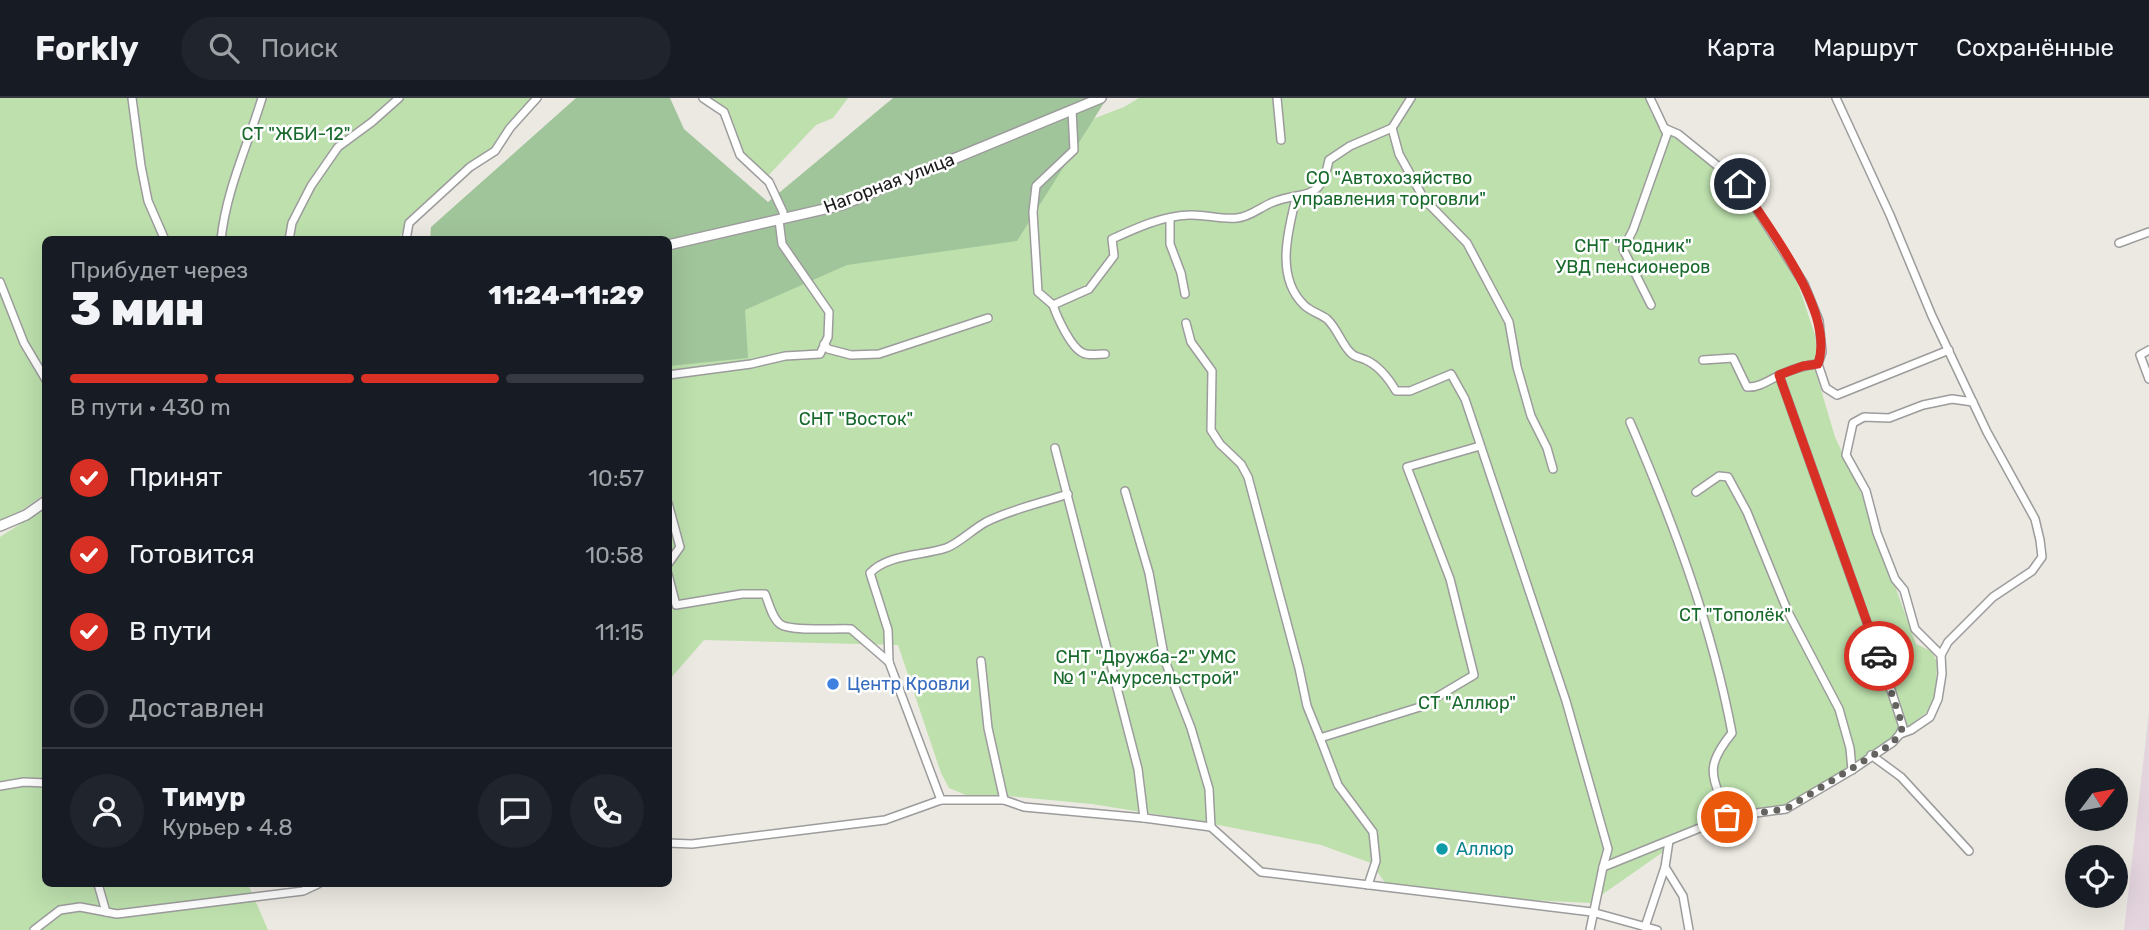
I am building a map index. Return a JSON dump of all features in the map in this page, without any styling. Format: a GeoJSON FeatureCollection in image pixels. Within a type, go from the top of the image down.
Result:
{"type":"FeatureCollection","features":[{"type":"Feature","properties":{"kind":"street"},"geometry":{"type":"LineString","coordinates":[[132,98],[146,194],[163,236]]}},
{"type":"Feature","properties":{"kind":"street"},"geometry":{"type":"LineString","coordinates":[[222,236],[223,220],[236,172],[250,140],[262,98]]}},
{"type":"Feature","properties":{"kind":"street"},"geometry":{"type":"LineString","coordinates":[[290,236],[292,223],[311,186],[338,148],[399,98]]}},
{"type":"Feature","properties":{"kind":"street"},"geometry":{"type":"LineString","coordinates":[[406,236],[408,223],[470,167],[495,151],[510,128],[537,98]]}},
{"type":"Feature","properties":{"kind":"street"},"geometry":{"type":"LineString","coordinates":[[672,374],[751,364],[785,356],[820,354],[828,337],[829,312],[782,244],[783,212],[769,182],[740,155],[724,112],[703,98]]}},
{"type":"Feature","properties":{"kind":"street"},"geometry":{"type":"LineString","coordinates":[[1277,98],[1281,140]]}},
{"type":"Feature","properties":{"kind":"street"},"geometry":{"type":"LineString","coordinates":[[1053,305],[1089,289],[1114,256],[1112,239],[1142,225],[1189,215],[1239,218],[1272,203],[1312,192],[1325,181],[1329,160],[1350,146],[1392,128],[1411,98]]}},
{"type":"Feature","properties":{"kind":"street"},"geometry":{"type":"LineString","coordinates":[[1650,98],[1667,134],[1633,230],[1623,248],[1651,305]]}},
{"type":"Feature","properties":{"kind":"street"},"geometry":{"type":"LineString","coordinates":[[1836,98],[1973,402],[2035,519],[2042,557],[2032,571],[1993,597],[1948,642],[1941,655],[1942,674],[1938,699],[1930,717],[1900,734]]}},
{"type":"Feature","properties":{"kind":"street","name":"Нагорная улица"},"geometry":{"type":"LineString","coordinates":[[672,244],[842,205],[1099,99]]}},
{"type":"Feature","properties":{"kind":"street"},"geometry":{"type":"LineString","coordinates":[[1072,110],[1074,150],[1036,186],[1033,212],[1038,292],[1053,305],[1057,318],[1077,350],[1085,355],[1105,354]]}},
{"type":"Feature","properties":{"kind":"street"},"geometry":{"type":"LineString","coordinates":[[1392,128],[1399,154],[1424,199],[1467,243],[1509,322],[1517,367],[1531,416],[1547,448],[1553,469]]}},
{"type":"Feature","properties":{"kind":"street"},"geometry":{"type":"LineString","coordinates":[[1664,128],[1678,134],[1740,184],[1804,284],[1819,321],[1822,352],[1818,364],[1826,388],[1837,395],[1949,350]]}},
{"type":"Feature","properties":{"kind":"street"},"geometry":{"type":"LineString","coordinates":[[1296,198],[1289,229],[1286,262],[1289,284],[1304,304],[1327,319],[1352,354],[1370,361],[1388,378],[1396,391],[1410,391],[1451,374],[1465,399],[1566,701],[1608,849],[1590,930]]}},
{"type":"Feature","properties":{"kind":"street"},"geometry":{"type":"LineString","coordinates":[[1170,219],[1170,244],[1181,273],[1185,294]]}},
{"type":"Feature","properties":{"kind":"street"},"geometry":{"type":"LineString","coordinates":[[2119,243],[2149,232]]}},
{"type":"Feature","properties":{"kind":"street"},"geometry":{"type":"LineString","coordinates":[[0,282],[24,343],[42,373]]}},
{"type":"Feature","properties":{"kind":"street"},"geometry":{"type":"LineString","coordinates":[[824,344],[828,349],[850,355],[879,354],[988,318]]}},
{"type":"Feature","properties":{"kind":"street"},"geometry":{"type":"LineString","coordinates":[[1186,323],[1191,342],[1212,371],[1211,430],[1220,444],[1241,464],[1248,477],[1307,706],[1338,785],[1373,832],[1376,860],[1368,885]]}},
{"type":"Feature","properties":{"kind":"street"},"geometry":{"type":"LineString","coordinates":[[2149,350],[2140,355],[2149,379]]}},
{"type":"Feature","properties":{"kind":"street"},"geometry":{"type":"LineString","coordinates":[[1703,360],[1733,358],[1747,387],[1754,387],[1803,366],[1818,364]]}},
{"type":"Feature","properties":{"kind":"street"},"geometry":{"type":"LineString","coordinates":[[1603,867],[1727,817],[1786,809],[1893,743],[1903,727],[1779,375]]}},
{"type":"Feature","properties":{"kind":"street"},"geometry":{"type":"LineString","coordinates":[[1941,655],[1915,629],[1904,590],[1895,579],[1877,533],[1866,491],[1846,455],[1853,424],[1864,417],[1889,418],[1923,405],[1952,399],[1973,402]]}},
{"type":"Feature","properties":{"kind":"street"},"geometry":{"type":"LineString","coordinates":[[1630,422],[1659,489],[1707,628],[1725,693],[1732,733],[1716,752],[1712,768],[1727,817]]}},
{"type":"Feature","properties":{"kind":"street"},"geometry":{"type":"LineString","coordinates":[[1320,738],[1420,707],[1474,675],[1450,579],[1407,467],[1480,446]]}},
{"type":"Feature","properties":{"kind":"street"},"geometry":{"type":"LineString","coordinates":[[1055,448],[1139,769],[1144,818]]}},
{"type":"Feature","properties":{"kind":"street"},"geometry":{"type":"LineString","coordinates":[[1696,492],[1719,476],[1728,478],[1747,512],[1764,559],[1788,612],[1839,709],[1850,747],[1852,770]]}},
{"type":"Feature","properties":{"kind":"street"},"geometry":{"type":"LineString","coordinates":[[1125,491],[1149,573],[1165,661],[1191,728],[1209,789],[1211,827]]}},
{"type":"Feature","properties":{"kind":"street"},"geometry":{"type":"LineString","coordinates":[[941,800],[889,662],[888,630],[870,573],[876,566],[949,548],[972,529],[999,516],[1068,494]]}},
{"type":"Feature","properties":{"kind":"street"},"geometry":{"type":"LineString","coordinates":[[0,526],[26,515],[42,504]]}},
{"type":"Feature","properties":{"kind":"street"},"geometry":{"type":"LineString","coordinates":[[672,518],[680,547],[672,559]]}},
{"type":"Feature","properties":{"kind":"street"},"geometry":{"type":"LineString","coordinates":[[672,606],[742,594],[765,594],[774,617],[781,625],[792,628],[851,629],[889,662]]}},
{"type":"Feature","properties":{"kind":"street"},"geometry":{"type":"LineString","coordinates":[[981,661],[988,728],[1004,800]]}},
{"type":"Feature","properties":{"kind":"street"},"geometry":{"type":"LineString","coordinates":[[1871,755],[1901,777],[1969,851]]}},
{"type":"Feature","properties":{"kind":"street"},"geometry":{"type":"LineString","coordinates":[[0,786],[24,782],[42,783]]}},
{"type":"Feature","properties":{"kind":"street"},"geometry":{"type":"LineString","coordinates":[[672,844],[692,844],[885,820],[941,800],[1004,800],[1024,807],[1211,827],[1261,872],[1592,912],[1657,930]]}},
{"type":"Feature","properties":{"kind":"street"},"geometry":{"type":"LineString","coordinates":[[1646,927],[1665,867],[1669,841]]}},
{"type":"Feature","properties":{"kind":"street"},"geometry":{"type":"LineString","coordinates":[[1665,867],[1683,895],[1689,930]]}},
{"type":"Feature","properties":{"kind":"street"},"geometry":{"type":"LineString","coordinates":[[100,887],[106,912]]}},
{"type":"Feature","properties":{"kind":"street"},"geometry":{"type":"LineString","coordinates":[[34,930],[60,910],[80,907],[117,914],[303,891],[312,887]]}},
{"type":"Feature","properties":{"kind":"shaded area"},"geometry":{"type":"Polygon","coordinates":[[[2149,712],[2149,930],[2124,930],[2149,712]]]}},
{"type":"Feature","properties":{"kind":"green space","name":"СТ \"ЖБИ-12\""},"geometry":{"type":"Polygon","coordinates":[[[0,98],[533,98],[496,146],[431,200],[401,236],[42,236],[42,496],[15,515],[0,520],[0,98]]]}},
{"type":"Feature","properties":{"kind":"green space"},"geometry":{"type":"Polygon","coordinates":[[[576,98],[670,98],[684,129],[768,202],[893,98],[1107,98],[1017,241],[847,265],[745,310],[748,358],[672,366],[672,236],[430,236],[431,227],[576,98]]]}},
{"type":"Feature","properties":{"kind":"green space"},"geometry":{"type":"Polygon","coordinates":[[[699,98],[848,98],[833,118],[816,125],[763,181],[737,158],[723,116],[699,98]]]}},
{"type":"Feature","properties":{"kind":"green space"},"geometry":{"type":"Polygon","coordinates":[[[1139,98],[1645,98],[1652,115],[1674,137],[1736,185],[1798,284],[1815,335],[1817,356],[1814,366],[1835,437],[1862,495],[1916,644],[1931,651],[1937,661],[1936,692],[1927,712],[1888,743],[1793,802],[1776,810],[1733,813],[1675,835],[1676,843],[1590,903],[1530,900],[1386,884],[1371,863],[1321,845],[1092,804],[998,795],[966,795],[949,788],[941,773],[898,645],[704,640],[672,677],[672,262],[1064,130],[1124,107],[1139,98]]]}},
{"type":"Feature","properties":{"kind":"green space"},"geometry":{"type":"Polygon","coordinates":[[[42,510],[42,887],[249,887],[268,930],[0,930],[0,537],[42,510]]]}},
{"type":"Feature","properties":{"kind":"way so far"},"geometry":{"type":"LineString","coordinates":[[1727,817],[1786,809],[1893,743],[1903,727],[1879,656]]}},
{"type":"Feature","properties":{"kind":"place","name":"Центр Кровли"},"geometry":{"type":"Point","coordinates":[833,684]}},
{"type":"Feature","properties":{"kind":"place","name":"Аллюр"},"geometry":{"type":"Point","coordinates":[1442,849]}},
{"type":"Feature","properties":{"kind":"route"},"geometry":{"type":"LineString","coordinates":[[1740,184],[1804,284],[1819,321],[1822,352],[1818,364],[1803,366],[1779,375],[1879,656]]}},
{"type":"Feature","properties":{"kind":"park label","name":"СО \"Автохозяйство управления торговли\""},"geometry":{"type":"Point","coordinates":[1389,188]}},
{"type":"Feature","properties":{"kind":"park label","name":"СНТ \"Родник\" УВД пенсионеров"},"geometry":{"type":"Point","coordinates":[1633,256]}},
{"type":"Feature","properties":{"kind":"park label","name":"СНТ \"Восток\""},"geometry":{"type":"Point","coordinates":[856,419]}},
{"type":"Feature","properties":{"kind":"park label","name":"СТ \"Тополёк\""},"geometry":{"type":"Point","coordinates":[1735,615]}},
{"type":"Feature","properties":{"kind":"park label","name":"СНТ \"Дружба-2\" УМС № 1 \"Амурсельстрой\""},"geometry":{"type":"Point","coordinates":[1146,667]}},
{"type":"Feature","properties":{"kind":"park label","name":"СТ \"Аллюр\""},"geometry":{"type":"Point","coordinates":[1467,703]}}]}
